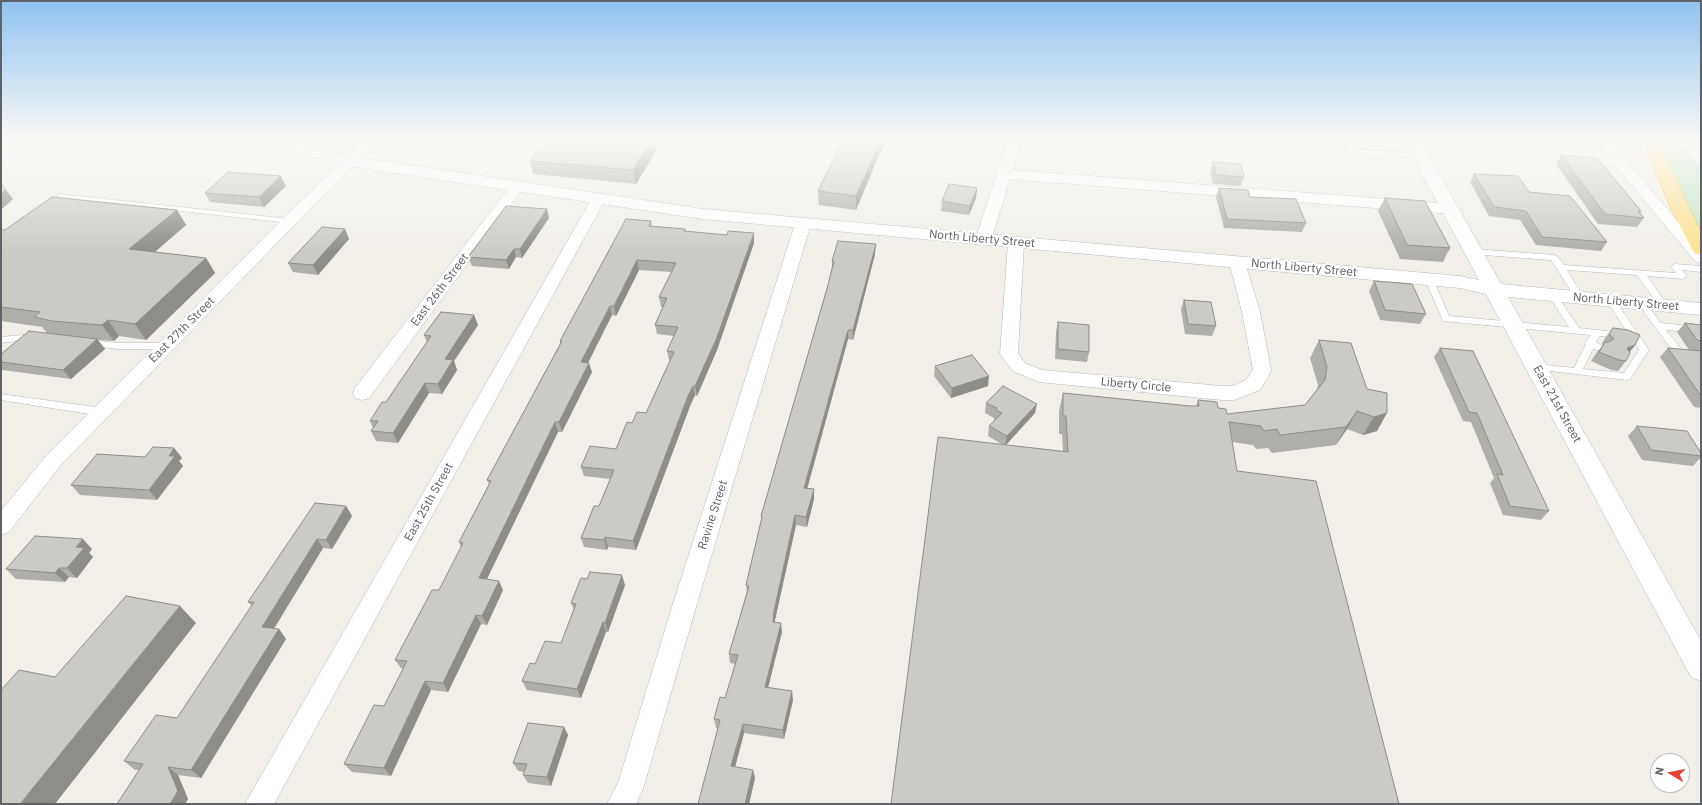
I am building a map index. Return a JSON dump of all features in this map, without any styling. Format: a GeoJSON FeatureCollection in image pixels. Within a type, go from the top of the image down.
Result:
{"type":"FeatureCollection","features":[{"type":"Feature","properties":{"kind":"highway"},"geometry":{"type":"LineString","coordinates":[[1667,178],[1675,198],[1701,249]]}},
{"type":"Feature","properties":{"kind":"street","name":"East 27th Street"},"geometry":{"type":"LineString","coordinates":[[1,526],[53,461],[332,178]]}},
{"type":"Feature","properties":{"kind":"street","name":"North Liberty Street"},"geometry":{"type":"LineString","coordinates":[[456,178],[598,200],[702,214],[1460,282],[1493,289],[1553,296],[1701,308]]}},
{"type":"Feature","properties":{"kind":"street"},"geometry":{"type":"LineString","coordinates":[[984,240],[1004,178]]}},
{"type":"Feature","properties":{"kind":"street"},"geometry":{"type":"LineString","coordinates":[[1050,178],[1451,209]]}},
{"type":"Feature","properties":{"kind":"street","name":"East 21st Street"},"geometry":{"type":"LineString","coordinates":[[1433,178],[1701,668]]}},
{"type":"Feature","properties":{"kind":"street"},"geometry":{"type":"LineString","coordinates":[[1633,178],[1701,258]]}},
{"type":"Feature","properties":{"kind":"street","name":"East 26th Street"},"geometry":{"type":"LineString","coordinates":[[362,393],[517,187]]}},
{"type":"Feature","properties":{"kind":"street","name":"East 25th Street"},"geometry":{"type":"LineString","coordinates":[[259,804],[598,200]]}},
{"type":"Feature","properties":{"kind":"street","name":"Ravine Street"},"geometry":{"type":"LineString","coordinates":[[621,804],[630,789],[684,607],[803,224]]}},
{"type":"Feature","properties":{"kind":"street","name":"Liberty Circle"},"geometry":{"type":"LineString","coordinates":[[1016,242],[1009,354],[1019,368],[1039,376],[1222,393],[1234,393],[1253,386],[1260,377],[1262,370],[1251,312],[1237,262]]}},
{"type":"Feature","properties":{"kind":"lane"},"geometry":{"type":"LineString","coordinates":[[62,196],[290,221]]}},
{"type":"Feature","properties":{"kind":"lane"},"geometry":{"type":"LineString","coordinates":[[1473,252],[1554,258],[1580,298]]}},
{"type":"Feature","properties":{"kind":"lane"},"geometry":{"type":"LineString","coordinates":[[1560,267],[1683,276],[1675,267],[1701,269]]}},
{"type":"Feature","properties":{"kind":"lane"},"geometry":{"type":"LineString","coordinates":[[1640,273],[1663,305]]}},
{"type":"Feature","properties":{"kind":"lane"},"geometry":{"type":"LineString","coordinates":[[1428,279],[1446,319],[1635,336]]}},
{"type":"Feature","properties":{"kind":"lane"},"geometry":{"type":"LineString","coordinates":[[1553,296],[1576,331]]}},
{"type":"Feature","properties":{"kind":"lane"},"geometry":{"type":"LineString","coordinates":[[1536,367],[1578,370],[1627,377],[1644,350],[1611,301]]}},
{"type":"Feature","properties":{"kind":"lane"},"geometry":{"type":"LineString","coordinates":[[1642,304],[1679,354],[1700,357]]}},
{"type":"Feature","properties":{"kind":"lane"},"geometry":{"type":"LineString","coordinates":[[1659,326],[1701,330]]}},
{"type":"Feature","properties":{"kind":"lane"},"geometry":{"type":"LineString","coordinates":[[1578,370],[1590,343],[1597,332]]}},
{"type":"Feature","properties":{"kind":"lane"},"geometry":{"type":"LineString","coordinates":[[1,340],[42,336]]}},
{"type":"Feature","properties":{"kind":"lane"},"geometry":{"type":"LineString","coordinates":[[80,343],[118,346],[167,346]]}},
{"type":"Feature","properties":{"kind":"lane"},"geometry":{"type":"LineString","coordinates":[[1590,343],[1600,348]]}},
{"type":"Feature","properties":{"kind":"lane"},"geometry":{"type":"LineString","coordinates":[[1625,359],[1635,364]]}},
{"type":"Feature","properties":{"kind":"lane"},"geometry":{"type":"LineString","coordinates":[[1,397],[102,412]]}},
{"type":"Feature","properties":{"kind":"green space"},"geometry":{"type":"Polygon","coordinates":[[[1675,178],[1701,178],[1701,233],[1675,178]]]}},
{"type":"Feature","properties":{"kind":"building"},"geometry":{"type":"Polygon","coordinates":[[[222,178],[279,178],[259,197],[205,193],[222,178]]]}},
{"type":"Feature","properties":{"kind":"building"},"geometry":{"type":"Polygon","coordinates":[[[825,178],[864,178],[856,196],[818,191],[825,178]]]}},
{"type":"Feature","properties":{"kind":"building"},"geometry":{"type":"Polygon","coordinates":[[[1476,178],[1519,178],[1529,192],[1570,196],[1607,242],[1542,237],[1526,211],[1494,207],[1476,178]]]}},
{"type":"Feature","properties":{"kind":"building"},"geometry":{"type":"Polygon","coordinates":[[[1578,178],[1613,178],[1641,211],[1638,211],[1644,218],[1605,214],[1578,178]]]}},
{"type":"Feature","properties":{"kind":"building"},"geometry":{"type":"Polygon","coordinates":[[[1,183],[6,190],[1,194],[1,183]]]}},
{"type":"Feature","properties":{"kind":"building"},"geometry":{"type":"Polygon","coordinates":[[[949,184],[977,188],[970,206],[942,201],[949,184]]]}},
{"type":"Feature","properties":{"kind":"building"},"geometry":{"type":"Polygon","coordinates":[[[1219,188],[1248,190],[1250,197],[1296,199],[1306,223],[1227,219],[1219,188]]]}},
{"type":"Feature","properties":{"kind":"building"},"geometry":{"type":"Polygon","coordinates":[[[52,197],[177,210],[129,249],[206,258],[135,324],[108,320],[102,325],[52,321],[34,317],[40,312],[1,307],[1,230],[5,230],[52,197]]]}},
{"type":"Feature","properties":{"kind":"building"},"geometry":{"type":"Polygon","coordinates":[[[1385,198],[1425,201],[1450,248],[1407,245],[1385,198]]]}},
{"type":"Feature","properties":{"kind":"building"},"geometry":{"type":"Polygon","coordinates":[[[506,206],[547,209],[520,249],[514,249],[506,260],[468,257],[506,206]]]}},
{"type":"Feature","properties":{"kind":"building"},"geometry":{"type":"Polygon","coordinates":[[[626,219],[651,221],[649,226],[685,229],[684,231],[727,235],[728,231],[754,233],[716,340],[695,386],[693,386],[688,396],[633,541],[605,537],[604,540],[581,538],[594,506],[599,506],[614,470],[581,467],[590,446],[616,449],[627,422],[632,423],[637,412],[646,413],[674,352],[667,351],[678,327],[655,325],[667,298],[659,297],[676,263],[637,260],[614,306],[610,306],[581,362],[589,363],[559,422],[555,422],[479,578],[499,581],[482,616],[476,615],[443,683],[425,681],[384,768],[344,764],[374,705],[384,706],[407,661],[395,660],[432,590],[439,590],[463,543],[459,542],[491,481],[487,480],[626,219]]]}},
{"type":"Feature","properties":{"kind":"building"},"geometry":{"type":"Polygon","coordinates":[[[322,227],[345,229],[313,265],[288,263],[322,227]]]}},
{"type":"Feature","properties":{"kind":"building"},"geometry":{"type":"Polygon","coordinates":[[[838,241],[876,244],[853,330],[848,330],[804,488],[814,489],[806,517],[795,515],[774,611],[773,622],[781,623],[765,687],[792,691],[783,730],[743,724],[731,766],[753,770],[745,804],[698,804],[720,720],[714,719],[720,697],[725,698],[738,655],[729,654],[749,586],[746,585],[761,516],[828,285],[834,261],[832,261],[838,241]]]}},
{"type":"Feature","properties":{"kind":"building"},"geometry":{"type":"Polygon","coordinates":[[[1374,281],[1412,284],[1426,314],[1385,310],[1374,281]]]}},
{"type":"Feature","properties":{"kind":"building"},"geometry":{"type":"Polygon","coordinates":[[[1184,300],[1211,302],[1216,326],[1188,324],[1184,300]]]}},
{"type":"Feature","properties":{"kind":"building"},"geometry":{"type":"Polygon","coordinates":[[[441,312],[474,315],[445,359],[453,360],[438,384],[425,383],[393,433],[371,431],[378,421],[370,421],[382,402],[386,402],[431,336],[424,335],[441,312]]]}},
{"type":"Feature","properties":{"kind":"building"},"geometry":{"type":"Polygon","coordinates":[[[1058,322],[1089,325],[1089,352],[1058,349],[1058,322]]]}},
{"type":"Feature","properties":{"kind":"building"},"geometry":{"type":"Polygon","coordinates":[[[1685,323],[1701,325],[1701,341],[1697,340],[1685,323]]]}},
{"type":"Feature","properties":{"kind":"building"},"geometry":{"type":"Polygon","coordinates":[[[1613,328],[1628,330],[1640,335],[1635,345],[1627,348],[1630,353],[1626,361],[1619,360],[1599,352],[1605,342],[1614,339],[1609,334],[1613,328]]]}},
{"type":"Feature","properties":{"kind":"building"},"geometry":{"type":"Polygon","coordinates":[[[29,331],[97,339],[63,370],[1,362],[1,354],[29,331]]]}},
{"type":"Feature","properties":{"kind":"building"},"geometry":{"type":"Polygon","coordinates":[[[1319,340],[1351,343],[1367,389],[1387,393],[1387,413],[1374,417],[1357,411],[1346,427],[1280,435],[1277,429],[1264,431],[1261,426],[1229,422],[1237,471],[1316,481],[1399,804],[891,804],[938,437],[1068,452],[1066,416],[1063,416],[1063,393],[1190,406],[1199,406],[1198,400],[1217,402],[1218,408],[1226,409],[1227,414],[1305,405],[1325,380],[1327,367],[1319,340]]]}},
{"type":"Feature","properties":{"kind":"building"},"geometry":{"type":"Polygon","coordinates":[[[1440,348],[1473,351],[1549,511],[1510,506],[1497,474],[1503,475],[1477,413],[1469,412],[1440,348]]]}},
{"type":"Feature","properties":{"kind":"building"},"geometry":{"type":"Polygon","coordinates":[[[1668,348],[1701,351],[1701,396],[1668,348]]]}},
{"type":"Feature","properties":{"kind":"building"},"geometry":{"type":"Polygon","coordinates":[[[972,355],[989,376],[952,388],[935,366],[972,355]]]}},
{"type":"Feature","properties":{"kind":"building"},"geometry":{"type":"Polygon","coordinates":[[[1003,386],[1037,404],[1007,436],[989,426],[1002,413],[996,410],[997,408],[986,403],[1003,386]]]}},
{"type":"Feature","properties":{"kind":"building"},"geometry":{"type":"Polygon","coordinates":[[[1637,426],[1687,431],[1701,453],[1701,456],[1651,450],[1637,426]]]}},
{"type":"Feature","properties":{"kind":"building"},"geometry":{"type":"Polygon","coordinates":[[[153,447],[174,448],[169,456],[175,456],[149,490],[71,485],[97,454],[145,457],[153,447]]]}},
{"type":"Feature","properties":{"kind":"building"},"geometry":{"type":"Polygon","coordinates":[[[315,503],[346,506],[326,540],[317,539],[262,627],[279,629],[191,770],[168,767],[178,791],[170,804],[117,804],[143,764],[124,761],[156,715],[177,718],[254,602],[248,602],[315,503]]]}},
{"type":"Feature","properties":{"kind":"building"},"geometry":{"type":"Polygon","coordinates":[[[35,536],[83,539],[76,547],[84,548],[67,568],[59,568],[55,573],[6,569],[35,536]]]}},
{"type":"Feature","properties":{"kind":"building"},"geometry":{"type":"Polygon","coordinates":[[[590,572],[622,575],[605,623],[603,622],[577,689],[522,681],[530,663],[535,664],[545,641],[561,643],[576,604],[571,603],[581,578],[587,579],[590,572]]]}},
{"type":"Feature","properties":{"kind":"building"},"geometry":{"type":"Polygon","coordinates":[[[126,596],[180,606],[20,804],[1,804],[1,690],[19,670],[55,677],[126,596]]]}},
{"type":"Feature","properties":{"kind":"building"},"geometry":{"type":"Polygon","coordinates":[[[528,723],[564,727],[547,777],[523,775],[527,764],[513,763],[528,723]]]}}]}
